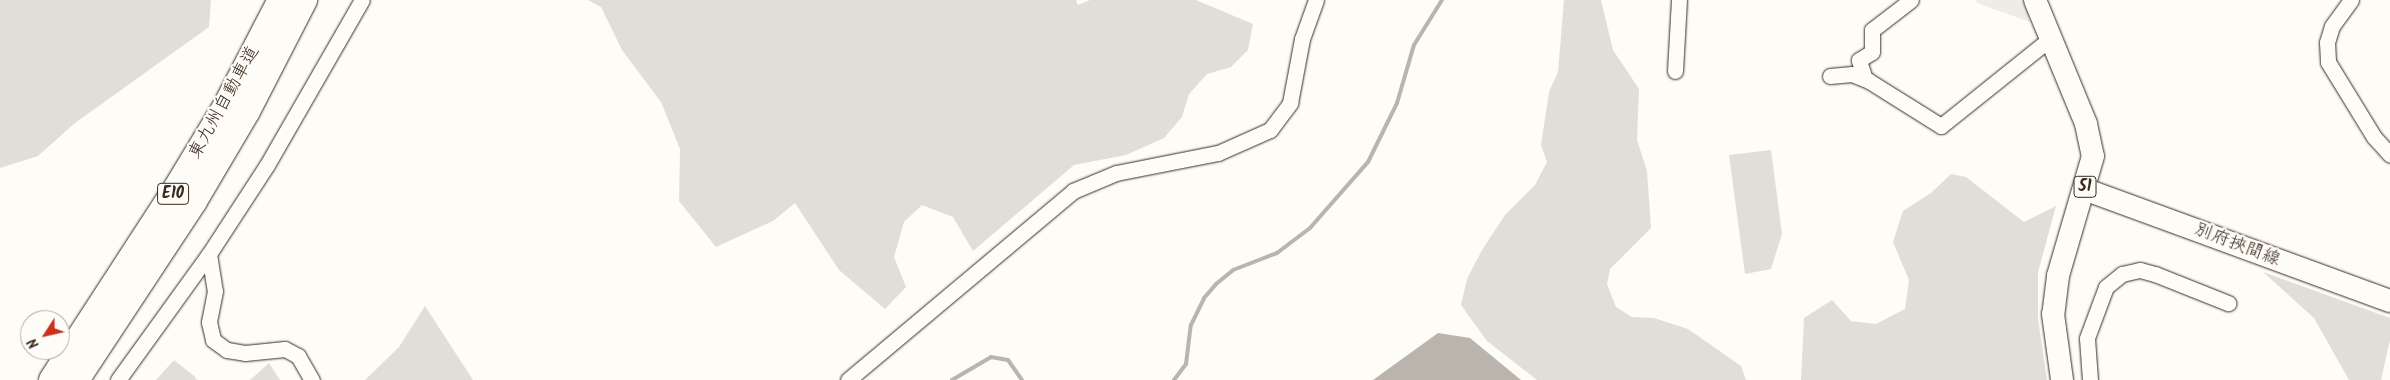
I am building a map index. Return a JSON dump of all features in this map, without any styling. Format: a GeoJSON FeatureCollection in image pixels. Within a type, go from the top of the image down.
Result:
{"type":"FeatureCollection","features":[{"type":"Feature","properties":{"kind":"highway","name":"東九州自動車道"},"geometry":{"type":"LineString","coordinates":[[52,380],[206,139],[281,0]]}},
{"type":"Feature","properties":{"kind":"highway","name":"東九州自動車道"},"geometry":{"type":"LineString","coordinates":[[76,380],[199,193],[247,111],[304,0]]}},
{"type":"Feature","properties":{"kind":"main road","name":"51"},"geometry":{"type":"LineString","coordinates":[[2035,0],[2090,140],[2093,156],[2058,276],[2053,314],[2062,380]]}},
{"type":"Feature","properties":{"kind":"main road","name":"別府挾間線"},"geometry":{"type":"LineString","coordinates":[[2084,189],[2390,301]]}},
{"type":"Feature","properties":{"kind":"street"},"geometry":{"type":"LineString","coordinates":[[118,380],[209,254],[267,165],[362,0]]}},
{"type":"Feature","properties":{"kind":"street"},"geometry":{"type":"LineString","coordinates":[[848,380],[1073,191],[1116,173],[1218,153],[1270,130],[1290,103],[1302,39],[1316,0]]}},
{"type":"Feature","properties":{"kind":"street"},"geometry":{"type":"LineString","coordinates":[[1675,71],[1679,0]]}},
{"type":"Feature","properties":{"kind":"street"},"geometry":{"type":"LineString","coordinates":[[1865,79],[1859,60],[1872,52],[1872,30],[1911,0]]}},
{"type":"Feature","properties":{"kind":"street"},"geometry":{"type":"LineString","coordinates":[[2351,0],[2332,26],[2327,42],[2328,62],[2374,137],[2390,155]]}},
{"type":"Feature","properties":{"kind":"street"},"geometry":{"type":"LineString","coordinates":[[1830,76],[1852,74],[1865,79],[1941,126],[2051,38]]}},
{"type":"Feature","properties":{"kind":"street"},"geometry":{"type":"LineString","coordinates":[[209,254],[215,291],[209,322],[213,340],[227,350],[245,354],[285,349],[298,356],[312,380]]}},
{"type":"Feature","properties":{"kind":"street"},"geometry":{"type":"LineString","coordinates":[[2090,380],[2087,338],[2106,287],[2122,274],[2140,270],[2155,274],[2228,303]]}},
{"type":"Feature","properties":{"kind":"shaded area"},"geometry":{"type":"Polygon","coordinates":[[[0,0],[211,0],[209,27],[75,123],[38,156],[0,168],[0,0]]]}},
{"type":"Feature","properties":{"kind":"shaded area"},"geometry":{"type":"Polygon","coordinates":[[[588,0],[1076,0],[1078,5],[1090,0],[1196,0],[1253,24],[1248,50],[1231,67],[1207,74],[1189,94],[1182,117],[1164,138],[1126,155],[1074,165],[973,251],[953,217],[922,205],[904,222],[894,257],[906,287],[885,309],[839,270],[795,203],[773,221],[716,247],[679,201],[680,149],[661,102],[622,50],[601,7],[588,0]]]}},
{"type":"Feature","properties":{"kind":"shaded area"},"geometry":{"type":"Polygon","coordinates":[[[1564,0],[1601,0],[1613,50],[1639,89],[1637,140],[1647,171],[1651,228],[1610,269],[1607,284],[1616,307],[1632,317],[1654,318],[1688,329],[1741,366],[1746,380],[1537,380],[1487,341],[1461,305],[1467,279],[1482,250],[1505,215],[1535,185],[1547,162],[1541,145],[1549,92],[1558,72],[1564,0]]]}},
{"type":"Feature","properties":{"kind":"shaded area"},"geometry":{"type":"Polygon","coordinates":[[[1976,0],[2023,0],[2030,22],[1977,3],[1976,0]]]}},
{"type":"Feature","properties":{"kind":"shaded area"},"geometry":{"type":"Polygon","coordinates":[[[1771,150],[1782,234],[1771,269],[1745,274],[1729,155],[1771,150]]]}},
{"type":"Feature","properties":{"kind":"shaded area"},"geometry":{"type":"Polygon","coordinates":[[[1951,174],[1966,177],[2024,222],[2056,206],[2038,272],[2038,319],[2047,380],[1801,380],[1804,318],[1832,300],[1851,321],[1876,324],[1905,309],[1909,280],[1893,242],[1903,211],[1931,193],[1951,174]]]}},
{"type":"Feature","properties":{"kind":"shaded area"},"geometry":{"type":"Polygon","coordinates":[[[2263,272],[2390,318],[2390,340],[2381,380],[2349,380],[2314,318],[2263,272]]]}},
{"type":"Feature","properties":{"kind":"shaded area"},"geometry":{"type":"Polygon","coordinates":[[[425,306],[473,380],[365,380],[399,347],[425,306]]]}},
{"type":"Feature","properties":{"kind":"shaded area"},"geometry":{"type":"Polygon","coordinates":[[[1438,333],[1470,338],[1521,380],[1373,380],[1438,333]]]}},
{"type":"Feature","properties":{"kind":"shaded area"},"geometry":{"type":"Polygon","coordinates":[[[174,360],[194,376],[197,380],[156,380],[174,360]]]}},
{"type":"Feature","properties":{"kind":"shaded area"},"geometry":{"type":"Polygon","coordinates":[[[269,363],[280,380],[250,380],[269,363]]]}},
{"type":"Feature","properties":{"kind":"waterway"},"geometry":{"type":"LineString","coordinates":[[1174,380],[1186,364],[1191,325],[1204,298],[1216,284],[1233,270],[1277,253],[1310,228],[1368,162],[1397,103],[1414,45],[1442,0]]}},
{"type":"Feature","properties":{"kind":"waterway"},"geometry":{"type":"LineString","coordinates":[[952,380],[991,357],[1008,360],[1022,380]]}}]}
